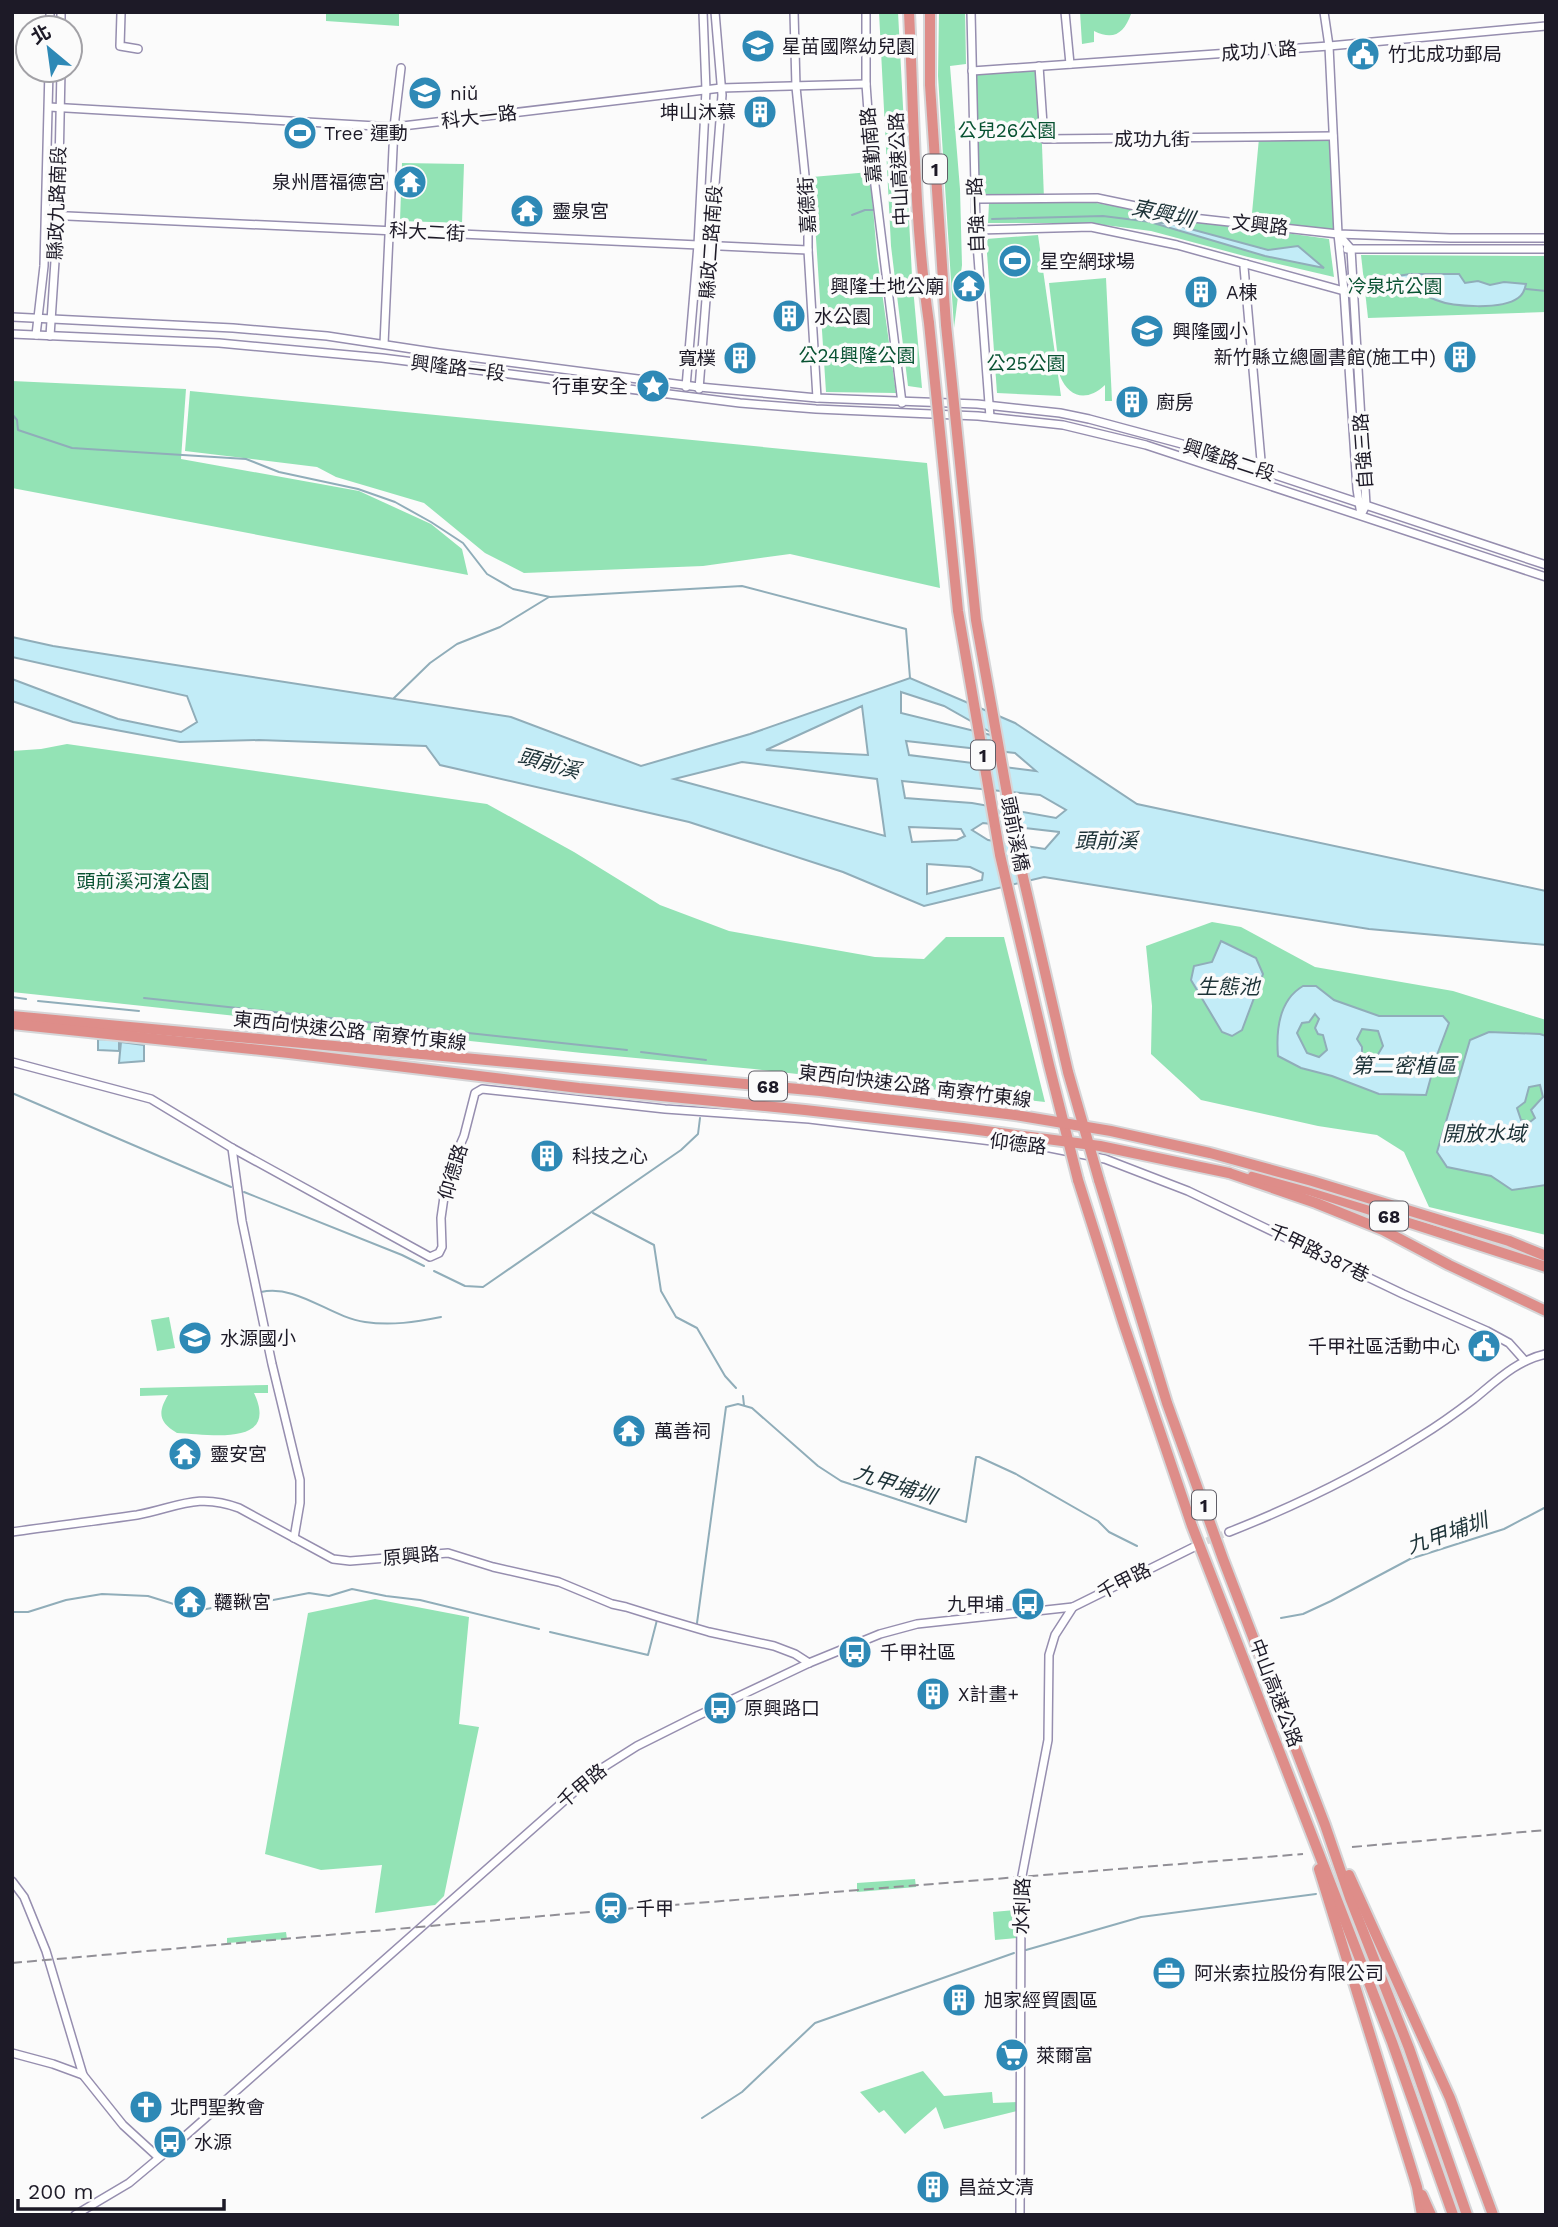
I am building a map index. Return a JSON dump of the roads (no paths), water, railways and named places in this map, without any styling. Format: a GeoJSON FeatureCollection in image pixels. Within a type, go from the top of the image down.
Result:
{"type":"FeatureCollection","features":[{"type":"Feature","properties":{"kind":"highway","name":"中山高速公路"},"geometry":{"type":"LineString","coordinates":[[909,12],[918,223],[929,323]]}},
{"type":"Feature","properties":{"kind":"highway","name":"中山高速公路"},"geometry":{"type":"LineString","coordinates":[[930,12],[930,85],[946,325]]}},
{"type":"Feature","properties":{"kind":"highway","name":"頭前溪橋"},"geometry":{"type":"LineString","coordinates":[[929,323],[958,611],[996,828],[1049,1065],[1078,1180]]}},
{"type":"Feature","properties":{"kind":"highway","name":"頭前溪橋"},"geometry":{"type":"LineString","coordinates":[[946,325],[976,620],[1018,855],[1068,1072],[1099,1180]]}},
{"type":"Feature","properties":{"kind":"highway","name":"東西向快速公路 南寮竹東線"},"geometry":{"type":"LineString","coordinates":[[12,1016],[820,1091],[1014,1115],[1111,1131],[1210,1153],[1312,1181],[1546,1253]]}},
{"type":"Feature","properties":{"kind":"highway","name":"東西向快速公路 南寮竹東線"},"geometry":{"type":"LineString","coordinates":[[12,1024],[289,1053],[579,1088],[805,1110],[1100,1146],[1261,1178],[1312,1191],[1546,1267]]}},
{"type":"Feature","properties":{"kind":"highway"},"geometry":{"type":"LineString","coordinates":[[1229,1173],[1383,1230],[1546,1311]]}},
{"type":"Feature","properties":{"kind":"highway","name":"中山高速公路"},"geometry":{"type":"LineString","coordinates":[[1078,1180],[1192,1526],[1392,2042],[1453,2215]]}},
{"type":"Feature","properties":{"kind":"highway","name":"中山高速公路"},"geometry":{"type":"LineString","coordinates":[[1099,1180],[1167,1403],[1350,1898],[1409,2048],[1467,2215]]}},
{"type":"Feature","properties":{"kind":"highway"},"geometry":{"type":"LineString","coordinates":[[1290,1781],[1417,2187],[1422,2215]]}},
{"type":"Feature","properties":{"kind":"highway"},"geometry":{"type":"LineString","coordinates":[[1325,1825],[1444,2085],[1493,2215]]}},
{"type":"Feature","properties":{"kind":"highway"},"geometry":{"type":"LineString","coordinates":[[1474,2161],[1487,2215]]}},
{"type":"Feature","properties":{"kind":"highway"},"geometry":{"type":"LineString","coordinates":[[1417,2187],[1431,2215]]}},
{"type":"Feature","properties":{"kind":"street","name":"縣政二路南段"},"geometry":{"type":"LineString","coordinates":[[685,395],[698,245],[706,90],[703,12]]}},
{"type":"Feature","properties":{"kind":"street","name":"縣政二路南段"},"geometry":{"type":"LineString","coordinates":[[699,397],[721,88],[715,12]]}},
{"type":"Feature","properties":{"kind":"street","name":"嘉德街"},"geometry":{"type":"LineString","coordinates":[[794,12],[796,87],[807,184],[817,398]]}},
{"type":"Feature","properties":{"kind":"street","name":"嘉勤南路"},"geometry":{"type":"LineString","coordinates":[[866,12],[866,84],[871,153],[902,403]]}},
{"type":"Feature","properties":{"kind":"street","name":"自強一路"},"geometry":{"type":"LineString","coordinates":[[971,12],[976,230],[990,417]]}},
{"type":"Feature","properties":{"kind":"street"},"geometry":{"type":"LineString","coordinates":[[1065,12],[1070,64]]}},
{"type":"Feature","properties":{"kind":"street","name":"自強三路"},"geometry":{"type":"LineString","coordinates":[[1324,12],[1329,46],[1339,249],[1362,504]]}},
{"type":"Feature","properties":{"kind":"street"},"geometry":{"type":"LineString","coordinates":[[121,14],[120,46],[138,49]]}},
{"type":"Feature","properties":{"kind":"street","name":"成功八路"},"geometry":{"type":"LineString","coordinates":[[972,71],[1329,46],[1546,26]]}},
{"type":"Feature","properties":{"kind":"street","name":"成功九街"},"geometry":{"type":"LineString","coordinates":[[1039,66],[1044,139],[1333,136]]}},
{"type":"Feature","properties":{"kind":"street"},"geometry":{"type":"LineString","coordinates":[[384,344],[394,127],[401,68]]}},
{"type":"Feature","properties":{"kind":"street","name":"縣政九路南段"},"geometry":{"type":"LineString","coordinates":[[36,335],[44,266],[49,84]]}},
{"type":"Feature","properties":{"kind":"street","name":"縣政九路南段"},"geometry":{"type":"LineString","coordinates":[[50,336],[58,216],[61,84]]}},
{"type":"Feature","properties":{"kind":"street","name":"科大一路"},"geometry":{"type":"LineString","coordinates":[[49,107],[394,127],[721,88],[866,84]]}},
{"type":"Feature","properties":{"kind":"street","name":"文興路"},"geometry":{"type":"LineString","coordinates":[[975,199],[1097,198],[1193,218],[1338,234],[1450,238],[1546,237]]}},
{"type":"Feature","properties":{"kind":"street","name":"科大二街"},"geometry":{"type":"LineString","coordinates":[[46,215],[808,250]]}},
{"type":"Feature","properties":{"kind":"street","name":"文興路"},"geometry":{"type":"LineString","coordinates":[[976,230],[1091,228],[1177,245],[1344,291]]}},
{"type":"Feature","properties":{"kind":"street"},"geometry":{"type":"LineString","coordinates":[[1338,234],[1351,249]]}},
{"type":"Feature","properties":{"kind":"street"},"geometry":{"type":"LineString","coordinates":[[1339,249],[1546,249]]}},
{"type":"Feature","properties":{"kind":"street","name":"自強三路"},"geometry":{"type":"LineString","coordinates":[[1351,249],[1361,515]]}},
{"type":"Feature","properties":{"kind":"street"},"geometry":{"type":"LineString","coordinates":[[1246,264],[1244,267],[1262,472]]}},
{"type":"Feature","properties":{"kind":"street","name":"興隆路一段"},"geometry":{"type":"LineString","coordinates":[[12,317],[233,328],[327,336],[699,387],[902,403]]}},
{"type":"Feature","properties":{"kind":"street","name":"興隆路一段"},"geometry":{"type":"LineString","coordinates":[[12,334],[219,343],[286,349],[382,358],[699,397],[816,409],[903,414]]}},
{"type":"Feature","properties":{"kind":"street","name":"興隆路二段"},"geometry":{"type":"LineString","coordinates":[[902,403],[989,405],[1089,419],[1182,444],[1546,565]]}},
{"type":"Feature","properties":{"kind":"street","name":"興隆路二段"},"geometry":{"type":"LineString","coordinates":[[903,414],[990,417],[1063,425],[1146,445],[1546,577]]}},
{"type":"Feature","properties":{"kind":"street"},"geometry":{"type":"LineString","coordinates":[[12,1062],[151,1100],[232,1148],[242,1221],[272,1364],[297,1462],[300,1503],[294,1538]]}},
{"type":"Feature","properties":{"kind":"street","name":"仰德路"},"geometry":{"type":"LineString","coordinates":[[232,1148],[430,1257],[439,1253],[442,1247],[441,1218],[446,1184],[464,1136],[475,1093],[482,1088],[665,1109],[809,1119],[1050,1148],[1105,1160]]}},
{"type":"Feature","properties":{"kind":"street","name":"千甲路387巷"},"geometry":{"type":"LineString","coordinates":[[1105,1160],[1188,1191],[1403,1294],[1487,1331],[1509,1343],[1525,1361]]}},
{"type":"Feature","properties":{"kind":"street"},"geometry":{"type":"LineString","coordinates":[[1229,1532],[1317,1493],[1377,1462],[1442,1422],[1509,1370],[1546,1354]]}},
{"type":"Feature","properties":{"kind":"street","name":"原興路"},"geometry":{"type":"LineString","coordinates":[[12,1532],[138,1515],[191,1501],[230,1504],[321,1554],[341,1560],[448,1553],[493,1567],[559,1582],[612,1604],[658,1618],[774,1646],[809,1663]]}},
{"type":"Feature","properties":{"kind":"street","name":"千甲路"},"geometry":{"type":"LineString","coordinates":[[75,2215],[130,2183],[599,1770],[637,1746],[809,1663],[880,1634],[917,1624],[1073,1607],[1194,1547]]}},
{"type":"Feature","properties":{"kind":"street","name":"水利路"},"geometry":{"type":"LineString","coordinates":[[1020,2215],[1021,1881],[1048,1740],[1049,1655],[1055,1635],[1073,1607]]}},
{"type":"Feature","properties":{"kind":"street"},"geometry":{"type":"LineString","coordinates":[[12,1881],[24,1897],[46,1951],[83,2076],[123,2125],[158,2157]]}},
{"type":"Feature","properties":{"kind":"street"},"geometry":{"type":"LineString","coordinates":[[12,2053],[83,2076]]}},
{"type":"Feature","properties":{"kind":"water"},"geometry":{"type":"Polygon","coordinates":[[[1150,222],[1172,224],[1268,250],[1298,246],[1324,268],[1265,256],[1150,222]]]}},
{"type":"Feature","properties":{"kind":"water"},"geometry":{"type":"Polygon","coordinates":[[[1459,274],[1465,283],[1478,281],[1490,285],[1504,282],[1526,284],[1521,295],[1511,302],[1490,306],[1465,306],[1431,298],[1397,276],[1459,274]]]}},
{"type":"Feature","properties":{"kind":"water","name":"頭前溪"},"geometry":{"type":"Polygon","coordinates":[[[12,637],[53,646],[511,717],[641,766],[750,734],[910,678],[1015,723],[1137,804],[1546,891],[1546,945],[1369,929],[1044,877],[924,906],[843,872],[689,822],[440,765],[426,746],[259,740],[180,742],[73,722],[12,701],[12,679],[118,719],[181,732],[197,722],[187,696],[12,657],[12,637]],[[901,692],[901,713],[999,737],[944,706],[901,692]],[[862,706],[766,750],[868,755],[862,706]],[[906,741],[909,755],[1036,771],[1015,753],[906,741]],[[742,762],[674,779],[885,836],[877,779],[742,762]],[[902,781],[905,798],[972,803],[1056,818],[1066,810],[1040,795],[902,781]],[[983,823],[972,830],[988,840],[1045,849],[1059,832],[983,823]],[[909,827],[912,842],[957,840],[965,836],[961,829],[909,827]],[[927,864],[927,894],[982,880],[983,873],[970,867],[927,864]]]}},
{"type":"Feature","properties":{"kind":"water","name":"生態池"},"geometry":{"type":"Polygon","coordinates":[[[1221,941],[1256,958],[1263,974],[1242,1030],[1232,1036],[1222,1032],[1191,980],[1194,966],[1212,962],[1221,941]]]}},
{"type":"Feature","properties":{"kind":"water","name":"第二密植區"},"geometry":{"type":"Polygon","coordinates":[[[1303,986],[1316,986],[1334,1000],[1379,1016],[1443,1016],[1449,1023],[1426,1095],[1379,1094],[1332,1076],[1301,1068],[1278,1056],[1281,1017],[1295,992],[1303,986]],[[1315,1014],[1309,1022],[1302,1023],[1297,1033],[1307,1053],[1319,1057],[1327,1050],[1323,1035],[1318,1034],[1315,1028],[1319,1019],[1315,1014]],[[1362,1029],[1357,1039],[1362,1047],[1362,1057],[1370,1064],[1383,1046],[1378,1031],[1362,1029]]]}},
{"type":"Feature","properties":{"kind":"water","name":"開放水域"},"geometry":{"type":"Polygon","coordinates":[[[1489,1032],[1546,1036],[1546,1185],[1512,1190],[1491,1176],[1447,1167],[1437,1152],[1470,1040],[1489,1032]],[[1540,1085],[1529,1087],[1525,1102],[1517,1108],[1521,1120],[1530,1122],[1535,1118],[1531,1110],[1543,1097],[1540,1085]]]}},
{"type":"Feature","properties":{"kind":"water"},"geometry":{"type":"Polygon","coordinates":[[[98,1039],[119,1040],[119,1051],[98,1050],[98,1039]]]}},
{"type":"Feature","properties":{"kind":"water"},"geometry":{"type":"Polygon","coordinates":[[[121,1042],[144,1045],[144,1061],[119,1063],[121,1042]]]}},
{"type":"Feature","properties":{"kind":"waterway","name":"東興圳"},"geometry":{"type":"LineString","coordinates":[[852,215],[873,210]]}},
{"type":"Feature","properties":{"kind":"waterway","name":"東興圳"},"geometry":{"type":"LineString","coordinates":[[992,219],[1103,216],[1151,222]]}},
{"type":"Feature","properties":{"kind":"waterway","name":"東興圳"},"geometry":{"type":"LineString","coordinates":[[1382,276],[1397,276]]}},
{"type":"Feature","properties":{"kind":"waterway","name":"東興圳"},"geometry":{"type":"LineString","coordinates":[[1526,289],[1546,291]]}},
{"type":"Feature","properties":{"kind":"waterway"},"geometry":{"type":"LineString","coordinates":[[12,414],[17,420],[18,430],[72,448],[246,459],[279,472],[358,489],[395,502],[431,522],[463,543],[487,574],[513,589],[550,597],[742,586],[906,629],[910,678]]}},
{"type":"Feature","properties":{"kind":"waterway"},"geometry":{"type":"LineString","coordinates":[[394,698],[430,663],[457,644],[500,627],[549,597]]}},
{"type":"Feature","properties":{"kind":"waterway"},"geometry":{"type":"LineString","coordinates":[[12,997],[26,999]]}},
{"type":"Feature","properties":{"kind":"waterway"},"geometry":{"type":"LineString","coordinates":[[144,998],[627,1050]]}},
{"type":"Feature","properties":{"kind":"waterway"},"geometry":{"type":"LineString","coordinates":[[38,1001],[139,1011]]}},
{"type":"Feature","properties":{"kind":"waterway"},"geometry":{"type":"LineString","coordinates":[[641,1052],[706,1060]]}},
{"type":"Feature","properties":{"kind":"waterway"},"geometry":{"type":"LineString","coordinates":[[12,1093],[231,1187]]}},
{"type":"Feature","properties":{"kind":"waterway"},"geometry":{"type":"LineString","coordinates":[[434,1271],[465,1286],[483,1287],[681,1150],[698,1134],[700,1118]]}},
{"type":"Feature","properties":{"kind":"waterway"},"geometry":{"type":"LineString","coordinates":[[244,1192],[424,1266]]}},
{"type":"Feature","properties":{"kind":"waterway"},"geometry":{"type":"LineString","coordinates":[[593,1213],[654,1245],[661,1291],[676,1317],[697,1328],[725,1376],[736,1388]]}},
{"type":"Feature","properties":{"kind":"waterway"},"geometry":{"type":"LineString","coordinates":[[261,1292],[288,1293],[365,1322],[403,1323],[441,1317]]}},
{"type":"Feature","properties":{"kind":"waterway"},"geometry":{"type":"LineString","coordinates":[[743,1396],[744,1405]]}},
{"type":"Feature","properties":{"kind":"waterway","name":"九甲埔圳"},"geometry":{"type":"LineString","coordinates":[[697,1623],[726,1407],[738,1404],[752,1408],[818,1466],[841,1481],[966,1522],[976,1457],[979,1457],[1016,1474],[1098,1521],[1109,1532],[1137,1546]]}},
{"type":"Feature","properties":{"kind":"waterway","name":"九甲埔圳"},"geometry":{"type":"LineString","coordinates":[[1281,1618],[1303,1614],[1410,1559],[1504,1529],[1546,1507]]}},
{"type":"Feature","properties":{"kind":"waterway"},"geometry":{"type":"LineString","coordinates":[[12,1612],[28,1612],[66,1600],[102,1594],[148,1596],[196,1611],[309,1593],[329,1596],[352,1589],[420,1600],[539,1629]]}},
{"type":"Feature","properties":{"kind":"waterway"},"geometry":{"type":"LineString","coordinates":[[550,1632],[648,1655],[657,1620]]}},
{"type":"Feature","properties":{"kind":"waterway"},"geometry":{"type":"LineString","coordinates":[[1026,1950],[1141,1917],[1316,1894]]}},
{"type":"Feature","properties":{"kind":"waterway"},"geometry":{"type":"LineString","coordinates":[[702,2118],[742,2092],[815,2023],[1014,1953]]}},
{"type":"Feature","properties":{"kind":"tunnel"},"geometry":{"type":"LineString","coordinates":[[1197,1545],[1229,1532]]}},
{"type":"Feature","properties":{"kind":"railway"},"geometry":{"type":"LineString","coordinates":[[1352,1847],[1546,1830]]}},
{"type":"Feature","properties":{"kind":"railway"},"geometry":{"type":"LineString","coordinates":[[12,1963],[611,1910],[1303,1854]]}},
{"type":"Feature","properties":{"kind":"place","name":"星苗國際幼兒園"},"geometry":{"type":"Point","coordinates":[758,46]}},
{"type":"Feature","properties":{"kind":"place","name":"竹北成功郵局"},"geometry":{"type":"Point","coordinates":[1363,54]}},
{"type":"Feature","properties":{"kind":"place","name":"niǔ"},"geometry":{"type":"Point","coordinates":[425,93]}},
{"type":"Feature","properties":{"kind":"place","name":"坤山沐慕"},"geometry":{"type":"Point","coordinates":[760,112]}},
{"type":"Feature","properties":{"kind":"place","name":"Tree 運動"},"geometry":{"type":"Point","coordinates":[300,133]}},
{"type":"Feature","properties":{"kind":"place","name":"泉州厝福德宮"},"geometry":{"type":"Point","coordinates":[410,182]}},
{"type":"Feature","properties":{"kind":"place","name":"靈泉宮"},"geometry":{"type":"Point","coordinates":[527,211]}},
{"type":"Feature","properties":{"kind":"place","name":"星空網球場"},"geometry":{"type":"Point","coordinates":[1015,261]}},
{"type":"Feature","properties":{"kind":"place","name":"興隆土地公廟"},"geometry":{"type":"Point","coordinates":[969,286]}},
{"type":"Feature","properties":{"kind":"place","name":"A棟"},"geometry":{"type":"Point","coordinates":[1201,292]}},
{"type":"Feature","properties":{"kind":"place","name":"水公園"},"geometry":{"type":"Point","coordinates":[789,316]}},
{"type":"Feature","properties":{"kind":"place","name":"興隆國小"},"geometry":{"type":"Point","coordinates":[1147,331]}},
{"type":"Feature","properties":{"kind":"place","name":"新竹縣立總圖書館(施工中)"},"geometry":{"type":"Point","coordinates":[1460,357]}},
{"type":"Feature","properties":{"kind":"place","name":"寬樸"},"geometry":{"type":"Point","coordinates":[740,358]}},
{"type":"Feature","properties":{"kind":"place","name":"行車安全"},"geometry":{"type":"Point","coordinates":[653,386]}},
{"type":"Feature","properties":{"kind":"place","name":"廚房"},"geometry":{"type":"Point","coordinates":[1132,402]}},
{"type":"Feature","properties":{"kind":"place","name":"科技之心"},"geometry":{"type":"Point","coordinates":[547,1156]}},
{"type":"Feature","properties":{"kind":"place","name":"水源國小"},"geometry":{"type":"Point","coordinates":[195,1338]}},
{"type":"Feature","properties":{"kind":"place","name":"千甲社區活動中心"},"geometry":{"type":"Point","coordinates":[1484,1346]}},
{"type":"Feature","properties":{"kind":"place","name":"萬善祠"},"geometry":{"type":"Point","coordinates":[629,1431]}},
{"type":"Feature","properties":{"kind":"place","name":"靈安宮"},"geometry":{"type":"Point","coordinates":[185,1454]}},
{"type":"Feature","properties":{"kind":"place","name":"韆鞦宮"},"geometry":{"type":"Point","coordinates":[190,1602]}},
{"type":"Feature","properties":{"kind":"place","name":"九甲埔"},"geometry":{"type":"Point","coordinates":[1028,1604]}},
{"type":"Feature","properties":{"kind":"place","name":"千甲社區"},"geometry":{"type":"Point","coordinates":[855,1652]}},
{"type":"Feature","properties":{"kind":"place","name":"X計畫+"},"geometry":{"type":"Point","coordinates":[933,1694]}},
{"type":"Feature","properties":{"kind":"place","name":"原興路口"},"geometry":{"type":"Point","coordinates":[720,1708]}},
{"type":"Feature","properties":{"kind":"place","name":"千甲"},"geometry":{"type":"Point","coordinates":[611,1908]}},
{"type":"Feature","properties":{"kind":"place","name":"阿米索拉股份有限公司"},"geometry":{"type":"Point","coordinates":[1169,1973]}},
{"type":"Feature","properties":{"kind":"place","name":"旭家經貿園區"},"geometry":{"type":"Point","coordinates":[959,2000]}},
{"type":"Feature","properties":{"kind":"place","name":"萊爾富"},"geometry":{"type":"Point","coordinates":[1012,2055]}},
{"type":"Feature","properties":{"kind":"place","name":"北門聖教會"},"geometry":{"type":"Point","coordinates":[146,2107]}},
{"type":"Feature","properties":{"kind":"place","name":"水源"},"geometry":{"type":"Point","coordinates":[170,2142]}},
{"type":"Feature","properties":{"kind":"place","name":"昌益文清"},"geometry":{"type":"Point","coordinates":[933,2187]}},
{"type":"Feature","properties":{"kind":"park label","name":"公兒26公園"},"geometry":{"type":"Point","coordinates":[1007,130]}},
{"type":"Feature","properties":{"kind":"park label","name":"冷泉坑公園"},"geometry":{"type":"Point","coordinates":[1395,286]}},
{"type":"Feature","properties":{"kind":"park label","name":"公24興隆公園"},"geometry":{"type":"Point","coordinates":[857,355]}},
{"type":"Feature","properties":{"kind":"park label","name":"公25公園"},"geometry":{"type":"Point","coordinates":[1026,363]}},
{"type":"Feature","properties":{"kind":"park label","name":"頭前溪河濱公園"},"geometry":{"type":"Point","coordinates":[143,881]}}]}
